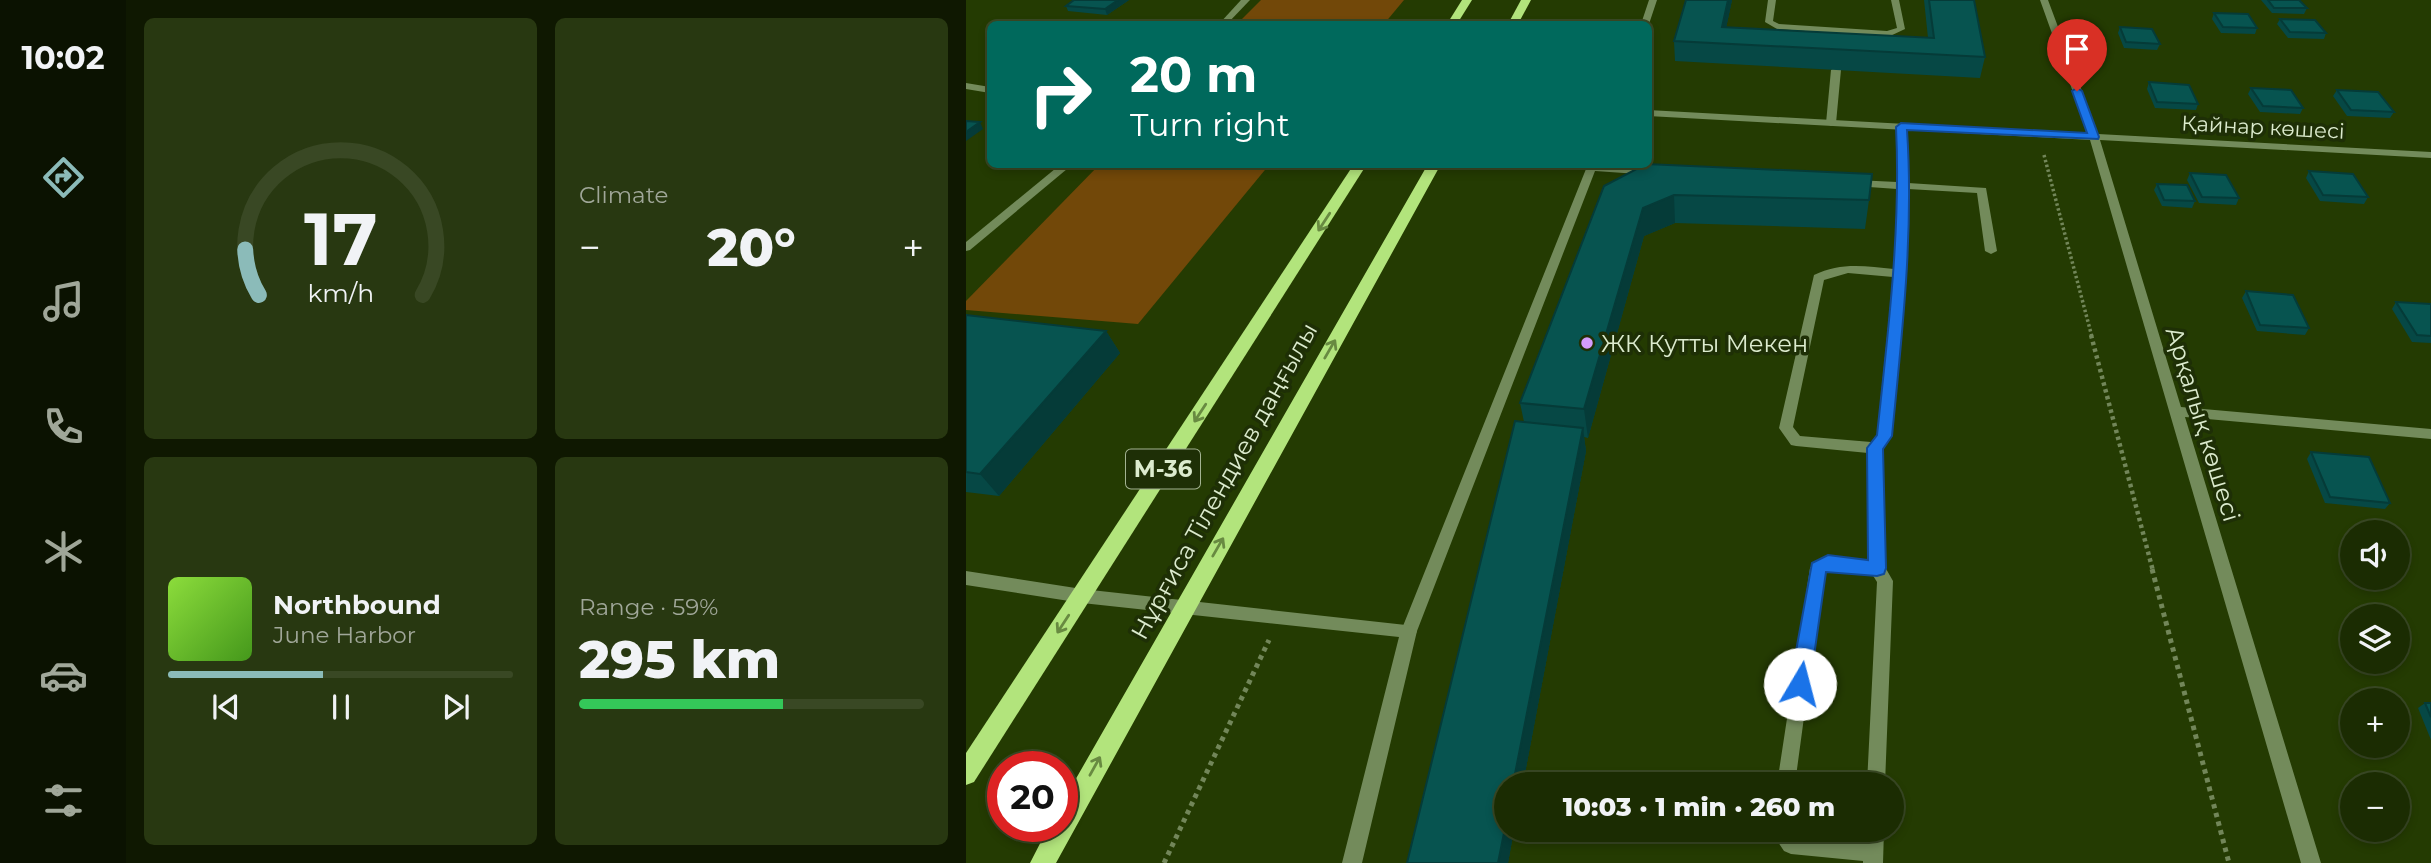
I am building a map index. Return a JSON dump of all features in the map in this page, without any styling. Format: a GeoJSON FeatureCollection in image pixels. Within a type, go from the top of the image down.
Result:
{"type":"FeatureCollection","features":[{"type":"Feature","properties":{"kind":"main road"},"geometry":{"type":"LineString","coordinates":[[1454,21],[1468,0]]}},
{"type":"Feature","properties":{"kind":"main road"},"geometry":{"type":"LineString","coordinates":[[1515,21],[1526,0]]}},
{"type":"Feature","properties":{"kind":"main road","name":"Нұрғиса Тілендиев даңғылы"},"geometry":{"type":"LineString","coordinates":[[966,774],[1358,168]]}},
{"type":"Feature","properties":{"kind":"main road","name":"Нұрғиса Тілендиев даңғылы"},"geometry":{"type":"LineString","coordinates":[[1042,863],[1433,168]]}},
{"type":"Feature","properties":{"kind":"street"},"geometry":{"type":"LineString","coordinates":[[1226,21],[1246,0]]}},
{"type":"Feature","properties":{"kind":"street"},"geometry":{"type":"LineString","coordinates":[[1646,21],[1653,0]]}},
{"type":"Feature","properties":{"kind":"street"},"geometry":{"type":"LineString","coordinates":[[1772,0],[1769,22],[1777,26],[1897,32],[1901,29],[1895,0]]}},
{"type":"Feature","properties":{"kind":"street","name":"Арқалық көшесі"},"geometry":{"type":"LineString","coordinates":[[2044,0],[2094,137],[2311,863]]}},
{"type":"Feature","properties":{"kind":"street"},"geometry":{"type":"LineString","coordinates":[[1835,30],[1835,42]]}},
{"type":"Feature","properties":{"kind":"street"},"geometry":{"type":"LineString","coordinates":[[1832,123],[1836,70]]}},
{"type":"Feature","properties":{"kind":"street"},"geometry":{"type":"LineString","coordinates":[[966,86],[987,90]]}},
{"type":"Feature","properties":{"kind":"street","name":"Қайнар көшесі"},"geometry":{"type":"LineString","coordinates":[[1652,113],[2431,156]]}},
{"type":"Feature","properties":{"kind":"street"},"geometry":{"type":"LineString","coordinates":[[1877,772],[1885,581],[1877,568],[1875,448],[1884,436],[1901,274],[1905,186],[1901,127]]}},
{"type":"Feature","properties":{"kind":"street"},"geometry":{"type":"LineString","coordinates":[[966,248],[1063,168]]}},
{"type":"Feature","properties":{"kind":"street"},"geometry":{"type":"LineString","coordinates":[[1352,863],[1409,631],[1592,168]]}},
{"type":"Feature","properties":{"kind":"street"},"geometry":{"type":"LineString","coordinates":[[1606,168],[1660,172]]}},
{"type":"Feature","properties":{"kind":"street"},"geometry":{"type":"LineString","coordinates":[[1837,182],[1982,190],[1990,251]]}},
{"type":"Feature","properties":{"kind":"street"},"geometry":{"type":"LineString","coordinates":[[1875,448],[1796,441],[1786,428],[1818,278],[1831,270],[1844,269],[1901,274]]}},
{"type":"Feature","properties":{"kind":"street"},"geometry":{"type":"LineString","coordinates":[[2175,411],[2431,434]]}},
{"type":"Feature","properties":{"kind":"street"},"geometry":{"type":"LineString","coordinates":[[1788,772],[1818,568],[1828,563],[1877,568]]}},
{"type":"Feature","properties":{"kind":"street"},"geometry":{"type":"LineString","coordinates":[[966,578],[1082,596],[1409,631]]}},
{"type":"Feature","properties":{"kind":"street"},"geometry":{"type":"LineString","coordinates":[[1789,842],[1873,858]]}},
{"type":"Feature","properties":{"kind":"path"},"geometry":{"type":"LineString","coordinates":[[2038,134],[2229,863]]}},
{"type":"Feature","properties":{"kind":"path"},"geometry":{"type":"LineString","coordinates":[[1164,863],[1280,617]]}},
{"type":"Feature","properties":{"kind":"shaded area"},"geometry":{"type":"Polygon","coordinates":[[[1261,0],[1404,0],[1386,21],[1240,21],[1261,0]]]}},
{"type":"Feature","properties":{"kind":"shaded area"},"geometry":{"type":"Polygon","coordinates":[[[1096,168],[1267,168],[1138,324],[966,310],[966,301],[1096,168]]]}},
{"type":"Feature","properties":{"kind":"building"},"geometry":{"type":"Polygon","coordinates":[[[1074,0],[1118,0],[1105,9],[1066,6],[1074,0]]]}},
{"type":"Feature","properties":{"kind":"building"},"geometry":{"type":"Polygon","coordinates":[[[1686,0],[1728,0],[1722,27],[1934,38],[1929,0],[1974,0],[1985,57],[1674,41],[1686,0]]]}},
{"type":"Feature","properties":{"kind":"building"},"geometry":{"type":"Polygon","coordinates":[[[2268,0],[2299,0],[2307,8],[2274,8],[2268,0]]]}},
{"type":"Feature","properties":{"kind":"building"},"geometry":{"type":"Polygon","coordinates":[[[2214,13],[2248,14],[2257,28],[2223,27],[2214,13]]]}},
{"type":"Feature","properties":{"kind":"building"},"geometry":{"type":"Polygon","coordinates":[[[2280,19],[2315,20],[2326,33],[2290,32],[2280,19]]]}},
{"type":"Feature","properties":{"kind":"building"},"geometry":{"type":"Polygon","coordinates":[[[2120,27],[2152,29],[2160,44],[2126,42],[2120,27]]]}},
{"type":"Feature","properties":{"kind":"building"},"geometry":{"type":"Polygon","coordinates":[[[2149,82],[2189,85],[2198,104],[2157,102],[2149,82]]]}},
{"type":"Feature","properties":{"kind":"building"},"geometry":{"type":"Polygon","coordinates":[[[2251,88],[2291,90],[2303,108],[2263,106],[2251,88]]]}},
{"type":"Feature","properties":{"kind":"building"},"geometry":{"type":"Polygon","coordinates":[[[2337,90],[2378,92],[2394,112],[2351,110],[2337,90]]]}},
{"type":"Feature","properties":{"kind":"building"},"geometry":{"type":"Polygon","coordinates":[[[966,121],[980,122],[966,132],[966,121]]]}},
{"type":"Feature","properties":{"kind":"building"},"geometry":{"type":"Polygon","coordinates":[[[1652,164],[1872,174],[1869,200],[1674,195],[1643,208],[1584,409],[1520,403],[1604,186],[1638,168],[1652,168],[1652,164]]]}},
{"type":"Feature","properties":{"kind":"building"},"geometry":{"type":"Polygon","coordinates":[[[2309,171],[2353,174],[2368,197],[2323,195],[2309,171]]]}},
{"type":"Feature","properties":{"kind":"building"},"geometry":{"type":"Polygon","coordinates":[[[2190,173],[2226,175],[2239,198],[2202,197],[2190,173]]]}},
{"type":"Feature","properties":{"kind":"building"},"geometry":{"type":"Polygon","coordinates":[[[2157,184],[2187,185],[2195,201],[2164,200],[2157,184]]]}},
{"type":"Feature","properties":{"kind":"building"},"geometry":{"type":"Polygon","coordinates":[[[2246,291],[2293,295],[2309,328],[2260,325],[2246,291]]]}},
{"type":"Feature","properties":{"kind":"building"},"geometry":{"type":"Polygon","coordinates":[[[2396,302],[2431,304],[2431,336],[2417,335],[2396,302]]]}},
{"type":"Feature","properties":{"kind":"building"},"geometry":{"type":"Polygon","coordinates":[[[966,315],[1106,331],[980,474],[966,472],[966,315]]]}},
{"type":"Feature","properties":{"kind":"building"},"geometry":{"type":"Polygon","coordinates":[[[1515,421],[1583,428],[1515,772],[1494,772],[1494,842],[1502,842],[1498,863],[1407,863],[1515,421]]]}},
{"type":"Feature","properties":{"kind":"building"},"geometry":{"type":"Polygon","coordinates":[[[2311,452],[2369,457],[2390,503],[2330,497],[2311,452]]]}},
{"type":"Feature","properties":{"kind":"building"},"geometry":{"type":"Polygon","coordinates":[[[2425,703],[2431,703],[2431,717],[2425,703]]]}},
{"type":"Feature","properties":{"kind":"place","name":"ЖК Кутты Мекен"},"geometry":{"type":"Point","coordinates":[1587,343]}},
{"type":"Feature","properties":{"kind":"route"},"geometry":{"type":"LineString","coordinates":[[1800,684],[1818,568],[1828,563],[1877,568],[1875,448],[1884,436],[1904,231],[1905,186],[1901,127],[2094,137],[2077,91]]}}]}
